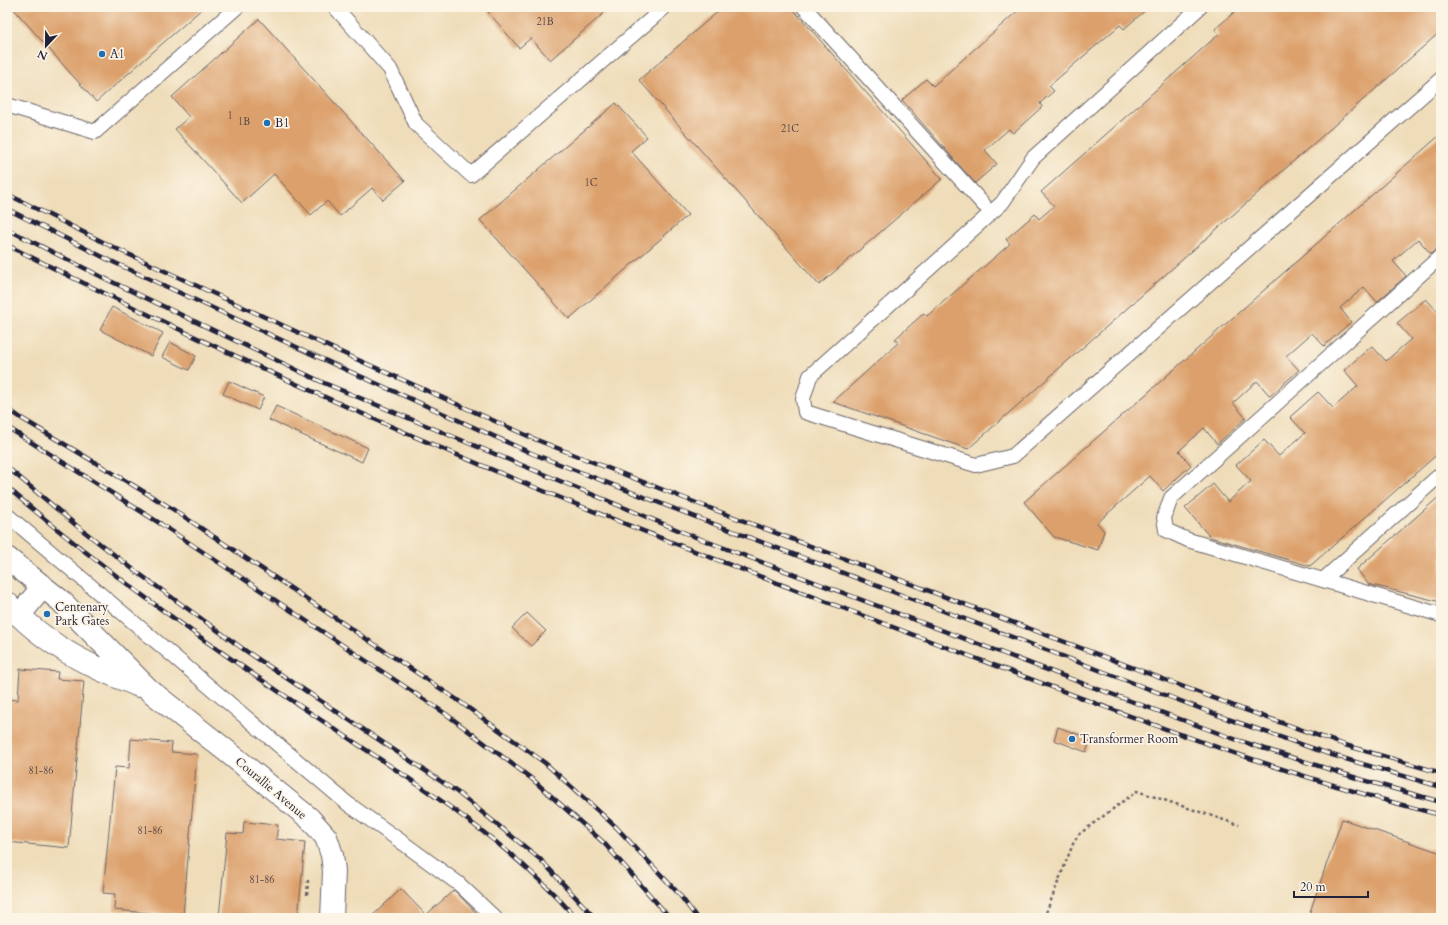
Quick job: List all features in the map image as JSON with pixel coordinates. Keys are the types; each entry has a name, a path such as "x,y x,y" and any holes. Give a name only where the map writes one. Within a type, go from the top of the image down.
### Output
{"street":[{"name":"Courallie Avenue","path":"7,558 62,601 149,690 309,818 326,837 332,854 334,871 332,918"},
{"path":"13,609 43,586"},
{"name":"Courallie Avenue","path":"13,609 52,642 91,665 149,690"}],"lane":[{"path":"7,105 95,132 237,7"},
{"path":"335,7 390,69 416,124 471,175 665,7"},
{"path":"804,7 984,205"},
{"path":"1200,7 1033,158 1002,203 810,376 803,399 805,412 976,465 1013,456 1441,79"},
{"path":"1441,256 1171,498 1164,518 1166,530 1188,540 1441,615"},
{"path":"1323,580 1441,474"},
{"path":"7,515 348,804 459,884 495,918"}],"path":[{"path":"1044,918 1073,844 1078,835 1138,791 1239,825"},
{"path":"307,896 308,872"}],"building":[{"name":"A1","path":"12,7 204,7 96,102"},
{"path":"484,7 611,7 550,60 531,38 519,48"},
{"path":"723,7 791,7 942,179 819,285 639,80"},
{"path":"1022,7 1149,7 1124,29 1120,25 1049,86 1054,91 1040,103 1042,107 1013,133 1009,129 985,150 997,164 975,183 902,100 926,79 933,86"},
{"path":"1240,7 1245,7 1247,9 1250,7 1441,7 1441,31 968,449 833,402 899,342 895,339 924,313 927,316 1010,244 1006,239 1035,214 1039,219 1054,206 1041,192 1219,34 1215,29"},
{"name":"B1","path":"259,19 405,181 383,200 372,188 340,216 327,201 311,215 274,174 242,203 175,129 189,117 172,97"},
{"path":"616,103 647,137 631,151 688,215 569,319 480,220"},
{"path":"1441,134 1441,245 1431,254 1418,239 1393,261 1406,276 1377,302 1364,287 1340,308 1351,322 1324,346 1312,333 1286,356 1299,370 1270,396 1257,381 1233,403 1246,418 1217,444 1204,428 1179,451 1191,465 1163,491 1150,476 1097,523 1104,531 1098,550 1054,537 1024,502"},
{"path":"1426,299 1440,314 1441,313 1441,451 1310,566 1210,537 1185,508 1213,484 1228,502 1251,481 1236,465 1264,440 1279,456 1305,433 1290,417 1318,392 1333,408 1358,386 1344,370 1372,346 1386,361 1411,339 1397,323"},
{"path":"112,307 163,333 151,356 100,330"},
{"path":"170,342 196,356 189,370 162,357"},
{"path":"229,381 264,397 258,410 223,394"},
{"path":"276,406 368,448 362,462 269,420"},
{"path":"1441,495 1441,602 1368,584 1357,569"},
{"path":"527,613 546,631 531,646 512,628"},
{"path":"20,669 58,672 57,679 84,681 69,848 7,842 7,699 18,700"},
{"name":"Transformer Room","path":"1058,727 1091,739 1086,752 1054,740"},
{"path":"131,739 172,743 171,752 197,754 183,916 114,910 115,894 103,893 115,767 129,768"},
{"path":"1342,819 1441,853 1441,918 1317,918 1309,915"},
{"path":"244,822 278,825 276,839 305,842 298,918 219,918 227,833 243,834"},
{"path":"401,889 426,915 454,890 481,918 370,918"}],"railway":[{"path":"7,194 115,248 336,350 537,440 699,504 1245,710 1345,745 1441,773"},
{"path":"7,209 111,261 331,363 531,453 1228,719 1332,755 1441,787"},
{"path":"7,229 104,278 324,383 690,535 1095,688 1240,741 1363,780 1441,802"},
{"path":"7,245 134,308 391,427 615,520 898,629 1167,730 1303,776 1441,815"},
{"path":"7,408 21,418 171,508 456,699 545,763 616,827 679,894 697,918"},
{"path":"7,427 161,524 446,714 532,779 604,843 670,918"},
{"path":"7,467 77,526 134,570 246,651 457,792 540,859 595,918"},
{"path":"7,487 43,518 117,576 193,632 270,686 415,782 484,832 516,859 576,918"}],"place":[{"name":"A1","path":"102,54"},
{"name":"B1","path":"267,123"},
{"name":"Centenary Park Gates","path":"47,614"},
{"name":"Transformer Room","path":"1072,739"}]}
